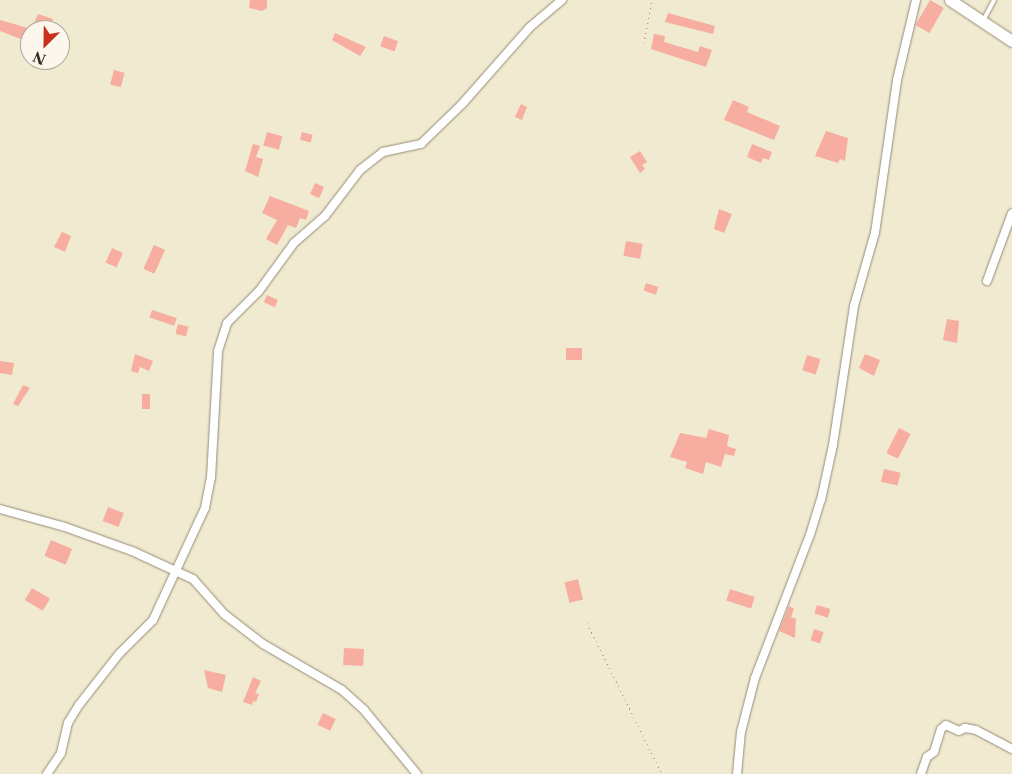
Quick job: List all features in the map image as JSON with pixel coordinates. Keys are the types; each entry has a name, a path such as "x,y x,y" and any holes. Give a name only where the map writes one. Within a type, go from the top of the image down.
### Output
{"street":[{"path":"47,774 61,753 68,724 79,705 119,654 153,620 174,569 183,558 200,520 209,490 218,350 227,323 259,291 294,243 325,216 360,170 383,152 421,144 463,103 518,40 562,0"},
{"path":"737,774 741,732 755,678 810,535 833,445 854,306 875,233 898,80 916,0"},
{"path":"950,0 963,3 983,21 1012,41"},
{"path":"987,281 1012,214"},
{"path":"0,509 65,527 174,569 193,579 224,614 263,644 342,690 364,710 417,774"},
{"path":"921,774 927,757 934,752 944,726 959,731 970,728 1012,749"}],"lane":[{"path":"983,21 994,0"}],"path":[{"path":"644,43 652,0"},
{"path":"587,623 662,774"}],"building":[{"path":"250,0 267,0 267,8 262,11 249,8"},
{"path":"930,0 944,8 929,33 916,25"},
{"path":"668,13 715,26 713,34 665,22"},
{"path":"38,14 53,19 53,20 36,20"},
{"path":"0,20 20,26 20,39 0,31"},
{"path":"335,33 366,47 360,56 332,40"},
{"path":"654,34 665,36 664,42 698,52 700,46 712,50 706,67 651,49"},
{"path":"384,36 398,41 394,51 380,46"},
{"path":"114,70 125,73 121,87 110,84"},
{"path":"733,100 749,107 747,112 780,126 774,140 724,120"},
{"path":"521,104 527,107 522,120 515,117"},
{"path":"826,131 848,138 845,161 840,159 838,163 815,156"},
{"path":"267,132 282,136 279,150 263,146"},
{"path":"302,132 313,135 311,143 300,140"},
{"path":"253,144 260,146 256,157 263,159 258,177 245,171"},
{"path":"752,144 772,152 769,160 763,158 761,163 747,157"},
{"path":"640,151 647,162 642,165 645,169 640,173 630,157"},
{"path":"315,183 324,187 319,198 310,194"},
{"path":"270,196 309,211 306,220 300,218 296,228 288,225 277,245 266,239 277,220 262,213"},
{"path":"719,209 732,214 724,233 714,229"},
{"path":"62,232 71,236 65,252 54,247"},
{"path":"626,241 643,244 640,259 623,256"},
{"path":"154,245 165,250 154,274 143,269"},
{"path":"112,248 123,253 116,267 105,263"},
{"path":"646,283 658,287 656,295 644,291"},
{"path":"267,295 278,300 275,307 264,302"},
{"path":"152,310 177,318 174,326 150,318"},
{"path":"947,319 959,321 957,343 943,340"},
{"path":"178,324 189,327 186,337 175,334"},
{"path":"566,348 582,348 582,360 566,360"},
{"path":"135,354 153,361 149,371 140,367 138,373 131,371"},
{"path":"865,354 880,360 874,376 859,368"},
{"path":"807,355 820,359 816,374 802,370"},
{"path":"0,361 14,363 12,375 0,373"},
{"path":"23,385 30,388 18,406 13,404"},
{"path":"142,394 150,394 150,409 142,409"},
{"path":"899,428 911,434 898,459 886,453"},
{"path":"709,429 729,435 727,446 736,449 734,456 725,454 721,467 706,462 703,474 685,468 687,462 670,457 680,433 706,438"},
{"path":"884,469 901,473 898,485 881,482"},
{"path":"108,507 124,513 118,527 103,521"},
{"path":"51,540 72,549 66,565 44,556"},
{"path":"578,579 583,599 569,603 564,582"},
{"path":"32,588 50,599 43,611 25,600"},
{"path":"730,589 755,597 751,608 726,600"},
{"path":"817,605 830,609 828,618 814,614"},
{"path":"789,606 794,609 791,617 796,619 795,638 779,631"},
{"path":"814,629 824,632 820,643 810,640"},
{"path":"344,648 364,649 363,666 343,665"},
{"path":"204,670 226,675 222,692 208,688"},
{"path":"253,677 261,681 255,693 259,694 256,702 253,701 252,705 243,702"},
{"path":"323,713 336,719 330,731 318,725"}]}
